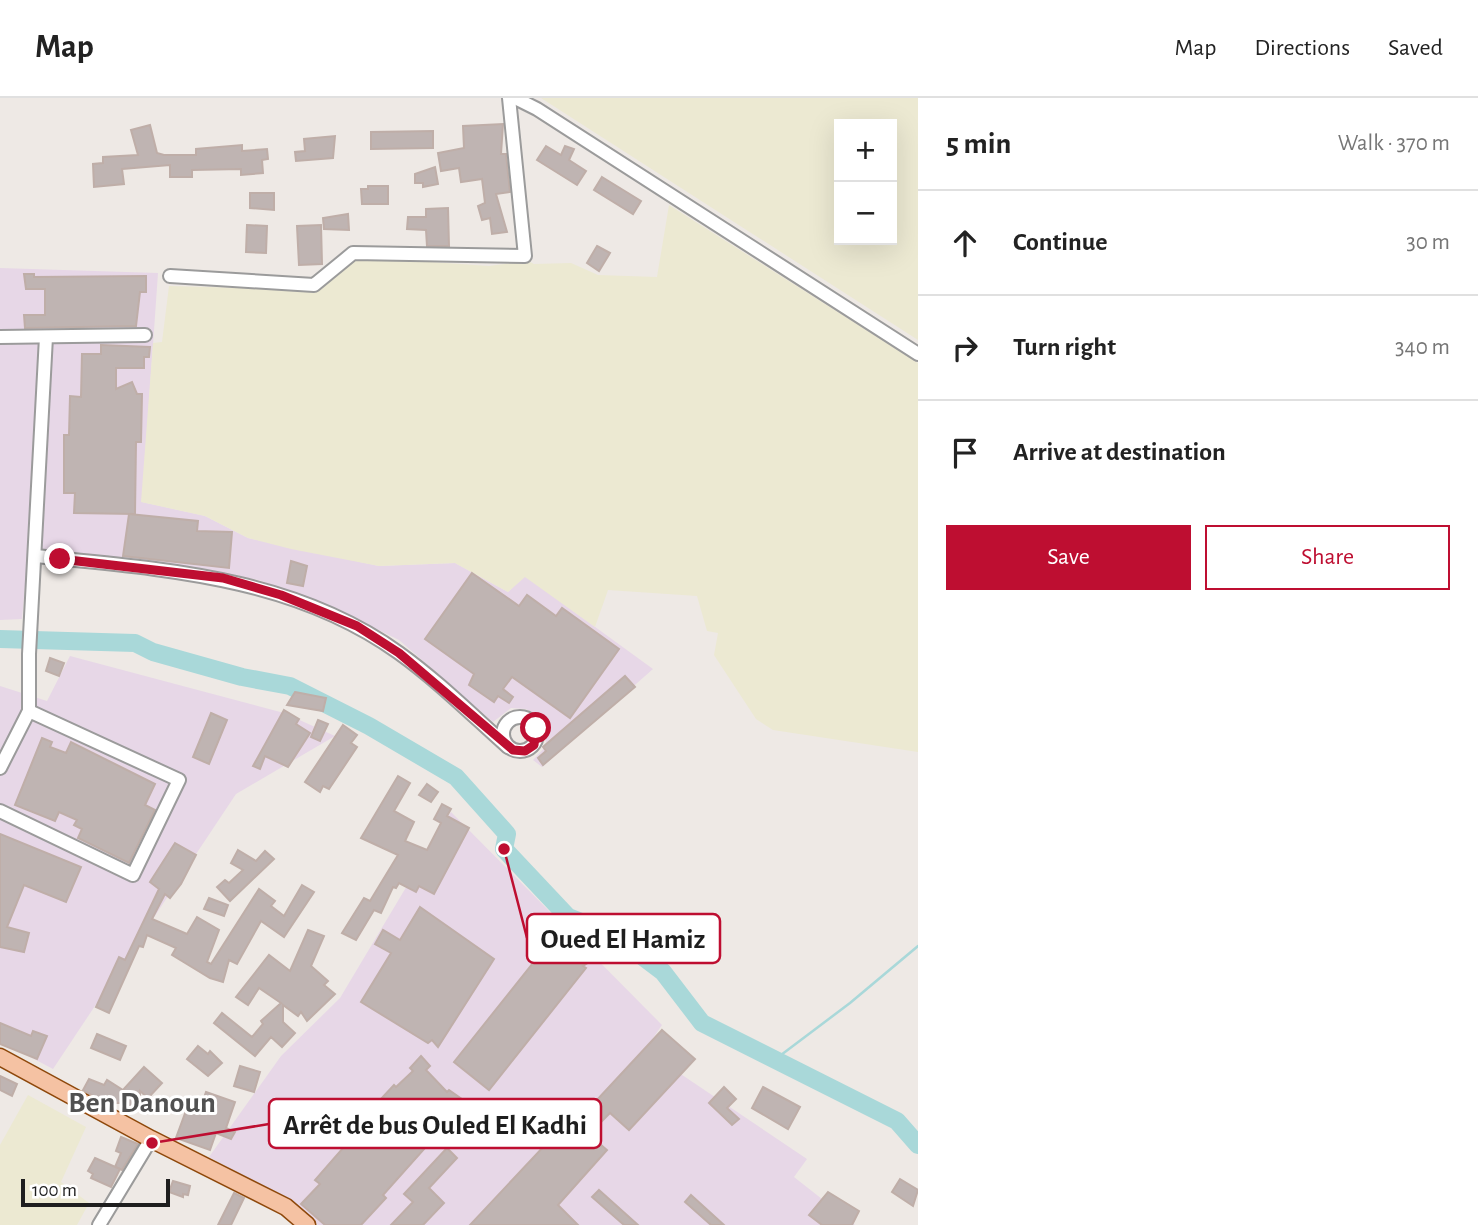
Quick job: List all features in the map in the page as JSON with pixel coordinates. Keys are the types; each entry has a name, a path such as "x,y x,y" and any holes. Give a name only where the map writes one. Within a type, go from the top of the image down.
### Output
{"main road":[{"path":"0,1056 151,1139 286,1207 307,1225"}],"street":[{"path":"170,276 314,285 353,253 525,256 509,98"},
{"path":"515,98 537,109 918,354"},
{"path":"0,337 145,335"},
{"path":"0,768 29,711 29,654 46,337"},
{"path":"34,556 223,578 281,595 357,626 399,653 508,747"},
{"path":"0,811 133,875 179,780 29,711"},
{"path":"99,1225 151,1139"}],"shaded area":[{"path":"541,98 918,98 918,340"},
{"path":"669,205 918,363 918,752 773,730 756,719 714,655 718,633 707,631 697,596 608,590 595,627 525,577 508,592 455,563 379,566 291,549 248,538 205,516 141,502 153,343 162,342 169,286 317,290 355,259 373,258 489,266 528,261 534,264 571,263 598,275 657,277"},
{"path":"0,268 158,273 142,502 205,516 248,538 379,566 455,563 508,592 525,576 653,669 542,767 533,760 547,745 539,717 526,709 511,708 493,722 399,640 352,617 259,580 136,559 28,550 22,619 0,620"},
{"path":"70,656 284,713 335,736 236,794 53,1069 0,1041 0,686 47,701"},
{"path":"451,812 662,1025 645,1050 807,1159 794,1177 855,1225 318,1225 294,1203 209,1157 281,1056 340,998"},
{"path":"28,1095 86,1127 61,1182 89,1203 77,1225 0,1225 0,1145"}],"building":[{"path":"503,124 501,154 506,154 510,192 496,194 507,232 492,234 490,218 482,220 478,206 485,203 482,179 461,182 459,168 441,171 438,153 464,148 463,126"},
{"path":"150,125 157,153 196,155 196,149 242,145 242,151 267,149 268,159 262,160 263,173 241,175 241,169 192,170 192,177 170,177 170,165 122,169 124,184 94,187 93,164 103,163 103,157 138,155 131,130"},
{"path":"433,131 433,148 371,149 371,132"},
{"path":"335,136 333,158 296,161 295,152 305,151 304,139"},
{"path":"546,146 561,155 565,146 574,149 569,160 586,171 577,185 537,160"},
{"path":"435,167 438,184 423,187 423,183 415,183 415,174"},
{"path":"602,177 641,201 633,214 594,190"},
{"path":"368,186 388,186 388,204 362,204 361,189 368,189"},
{"path":"250,193 274,193 274,210 250,208"},
{"path":"448,208 449,246 427,246 426,230 407,229 408,217 426,217 426,209"},
{"path":"348,214 349,230 324,229 323,218"},
{"path":"247,225 267,226 266,253 246,252"},
{"path":"321,225 322,264 299,265 297,226"},
{"path":"597,246 610,253 599,271 587,263"},
{"path":"24,274 34,274 34,277 146,276 146,292 140,292 136,326 25,328 24,315 45,315 45,289 26,289"},
{"path":"101,345 150,347 149,357 144,357 144,368 116,368 116,389 132,382 137,394 142,394 141,442 136,442 135,514 74,513 75,493 64,493 64,435 69,435 70,396 81,397 82,354 101,354"},
{"path":"129,514 198,521 197,531 232,532 229,568 123,556"},
{"path":"291,561 307,566 303,586 287,583"},
{"path":"472,573 519,606 527,595 556,616 562,608 619,649 570,718 512,677 503,689 513,697 509,703 498,696 494,702 469,685 474,674 425,639"},
{"path":"50,658 64,663 59,676 46,671"},
{"path":"625,676 635,687 543,765 538,758 546,751 543,747"},
{"path":"295,692 326,698 323,711 287,705"},
{"path":"284,710 299,719 296,724 310,733 288,767 265,756 260,769 253,766"},
{"path":"211,713 227,720 209,764 193,757"},
{"path":"318,720 328,724 320,741 311,737"},
{"path":"343,725 357,735 351,743 357,747 329,789 323,786 320,792 305,782"},
{"path":"42,738 52,742 50,747 66,753 71,742 155,784 145,805 155,810 129,863 78,838 82,829 74,825 77,820 59,812 55,821 15,805"},
{"path":"398,776 410,783 394,811 414,822 405,841 427,850 441,823 434,819 442,804 451,809 447,816 469,828 434,894 419,886 416,892 399,883 396,888 393,887 381,913 374,910 356,940 342,933 364,898 370,901 398,855 361,838"},
{"path":"427,784 438,792 431,802 419,795"},
{"path":"0,834 81,867 66,902 24,885 7,927 29,933 24,952 0,947"},
{"path":"175,843 196,855 181,884 170,898 165,894 152,919 187,934 197,917 219,930 207,962 211,964 259,889 275,901 271,906 284,916 302,885 314,892 284,937 261,921 237,964 229,960 223,982 210,978 172,955 176,948 147,935 143,947 139,946 109,1013 96,1007 119,957 125,960 159,889 150,882"},
{"path":"238,850 256,861 265,851 274,859 230,901 217,887 225,880 229,883 243,870 231,863"},
{"path":"209,898 228,905 224,916 204,909"},
{"path":"420,907 494,959 438,1047 432,1040 428,1043 361,1002 391,953 375,944 383,930 400,940"},
{"path":"308,930 324,936 311,966 328,981 324,985 335,994 307,1021 301,1012 298,1016 283,1005 283,1022 295,1033 282,1047 271,1037 255,1056 214,1023 222,1013 252,1037 263,1024 261,1021 281,1003 259,988 248,1005 236,997 269,955 290,971"},
{"path":"557,933 582,952 585,951 591,961 583,966 586,968 489,1090 454,1062"},
{"path":"0,1023 31,1036 33,1031 47,1036 37,1059 0,1044"},
{"path":"662,1030 695,1059 629,1130 610,1113 601,1122 598,1119 586,1132 607,1150 558,1205 578,1225 470,1225 578,1110 583,1115"},
{"path":"97,1034 126,1046 120,1060 91,1048"},
{"path":"198,1046 208,1054 210,1051 222,1063 208,1076 187,1059"},
{"path":"421,1056 430,1066 426,1070 447,1092 449,1090 466,1102 383,1195 386,1198 361,1225 325,1225 301,1204 320,1184 315,1180 344,1147 340,1143 394,1085 396,1087 413,1071 410,1068"},
{"path":"240,1066 260,1072 254,1092 234,1086"},
{"path":"144,1067 162,1083 148,1098 140,1091 140,1109 128,1109 121,1106 121,1103 106,1103 83,1090 89,1079 104,1085 107,1080 123,1090"},
{"path":"0,1076 17,1084 12,1096 0,1090"},
{"path":"724,1087 736,1099 727,1108 739,1119 732,1125 709,1103"},
{"path":"763,1087 800,1107 788,1129 752,1108"},
{"path":"206,1092 235,1102 226,1128 235,1132 231,1139 216,1133 210,1150 176,1138 187,1108 199,1112"},
{"path":"121,1137 138,1144 122,1170 115,1167 121,1153 116,1151"},
{"path":"447,1148 457,1158 429,1188 444,1203 423,1225 391,1225 413,1202 404,1194"},
{"path":"95,1158 120,1169 111,1187 91,1178 93,1174 88,1171"},
{"path":"900,1179 918,1190 913,1206 892,1192"},
{"path":"173,1181 190,1186 188,1195 183,1194 183,1197 169,1192"},
{"path":"599,1190 638,1225 624,1225 592,1197"},
{"path":"828,1192 859,1211 852,1225 822,1225 809,1215"},
{"path":"234,1193 244,1198 231,1225 218,1225"},
{"path":"691,1195 724,1225 711,1225 685,1202"}],"waterway":[{"path":"0,639 135,643 153,652 242,677 290,686 369,726 456,777 507,834 504,849 568,917 614,935 663,972 702,1023 897,1121 918,1145"},
{"path":"773,1061 850,1003 918,946"}],"place":[{"name":"Oued El Hamiz","path":"504,849"},
{"name":"Arrêt de bus Ouled El Kadhi","path":"152,1143"}],"district":[{"name":"Ben Danoun","path":"142,1102"}],"route":[{"path":"60,559 223,578 281,595 357,626 399,653 513,750 525,751 534,745 538,734 536,728"}]}
